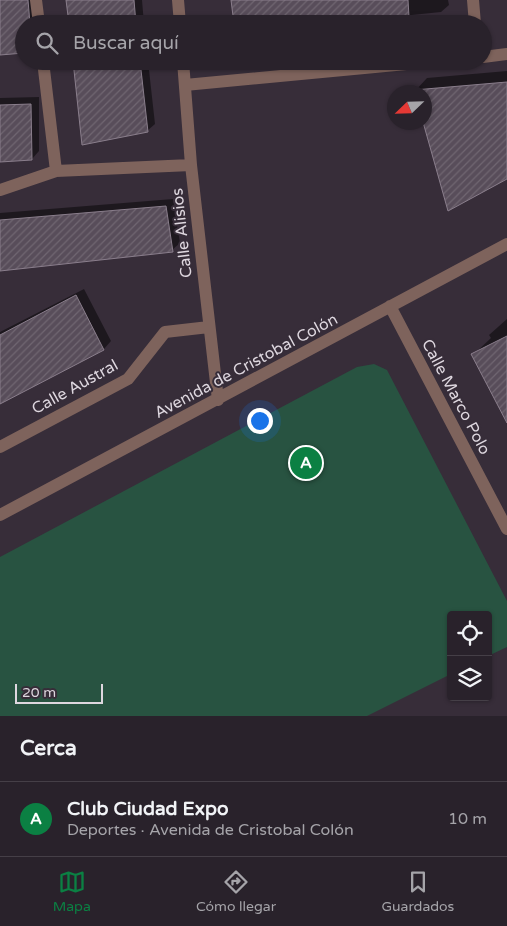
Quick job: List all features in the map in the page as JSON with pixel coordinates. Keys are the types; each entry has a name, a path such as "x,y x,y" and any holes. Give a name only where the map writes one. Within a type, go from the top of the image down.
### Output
{"street":[{"path":"36,0 38,15"},
{"path":"178,0 179,15"},
{"path":"473,0 474,15"},
{"path":"492,56 507,54"},
{"path":"44,70 56,171"},
{"name":"Calle Alisios","path":"184,70 191,165 218,400"},
{"path":"185,85 343,70"},
{"path":"0,190 56,171 191,165"},
{"name":"Avenida de Cristobal Colón","path":"0,515 507,244"},
{"name":"Calle Marco Polo","path":"390,306 507,528"},
{"name":"Calle Austral","path":"0,447 128,379 165,332 209,327"}],"green space":[{"path":"374,364 387,370 507,601 507,647 492,654 492,611 447,611 447,676 367,716 0,716 0,557 357,367"}],"building":[{"path":"0,0 28,0 29,15 15,15 15,54 0,55"},
{"path":"66,0 134,0 135,15 68,15"},
{"path":"231,0 408,0 409,15 233,15"},
{"path":"74,70 141,70 148,132 82,145"},
{"path":"507,82 507,179 448,211 425,130 432,130 432,88"},
{"path":"31,104 32,160 0,162 0,105"},
{"path":"166,206 173,252 0,271 0,220"},
{"path":"76,295 104,350 0,404 0,335"},
{"path":"507,336 507,423 471,354"}],"place":[{"name":"Club Ciudad Expo","path":"306,463"}]}
